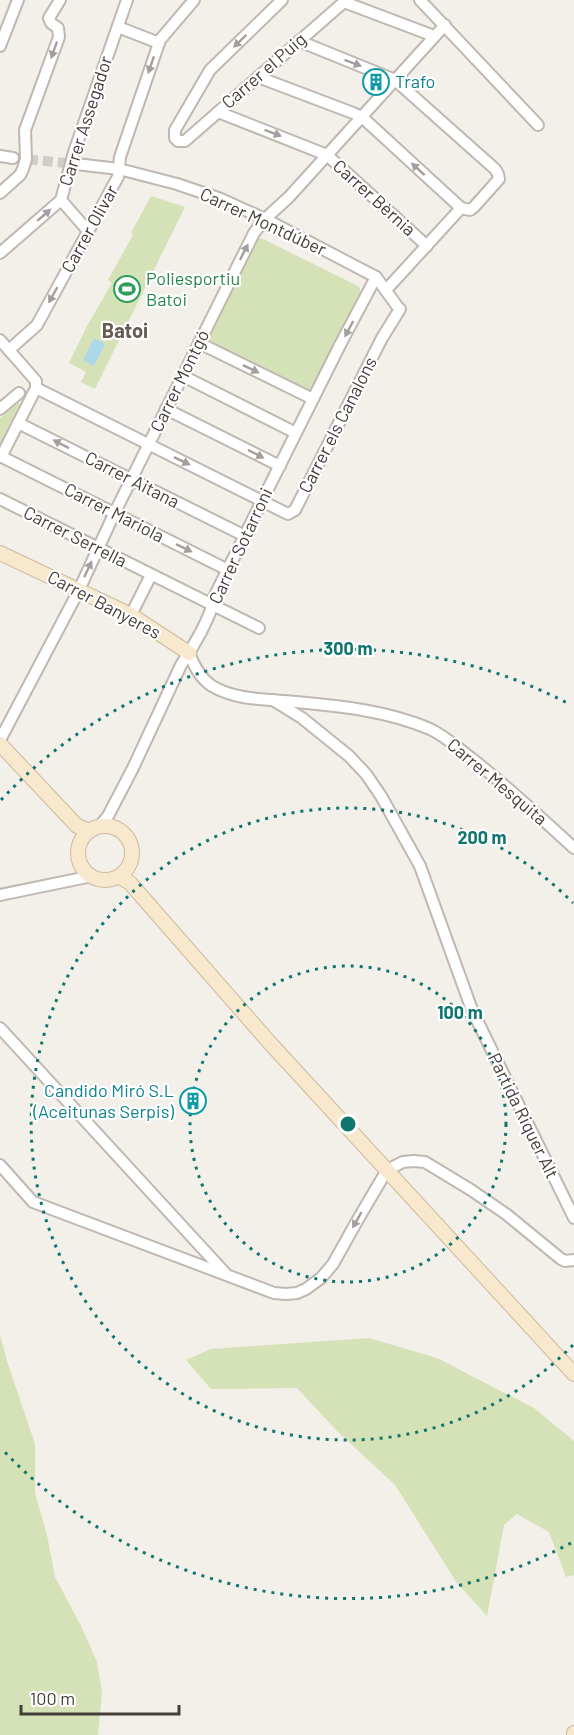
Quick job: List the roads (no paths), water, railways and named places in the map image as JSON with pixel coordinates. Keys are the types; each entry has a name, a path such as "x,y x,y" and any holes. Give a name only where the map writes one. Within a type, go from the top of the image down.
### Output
{"main road":[{"name":"Carrer Banyeres","path":"0,553 131,615 189,653"},
{"path":"0,742 94,828 119,829 126,835 132,852 126,876"},
{"path":"94,828 78,850 84,874 105,880 126,876"},
{"path":"126,876 269,1042 574,1374"}],"street":[{"path":"0,45 18,0"},
{"path":"0,193 21,173 26,159 26,130 59,35 58,28 51,23 49,18 60,0"},
{"name":"Carrer Assegador","path":"0,253 61,200 74,152 128,0"},
{"name":"Carrer Olivar","path":"9,350 37,325 118,177 120,157 159,43 194,0"},
{"name":"Carrer el Puig","path":"282,0 210,70 175,130 175,138 178,141 185,141 344,2 434,36"},
{"path":"420,0 538,125"},
{"name":"Carrer Montgó","path":"0,742 79,590 114,514 254,233 265,219 289,198 445,25"},
{"path":"118,27 159,43"},
{"path":"258,77 362,117 465,210 474,207 499,179 495,170 395,80 299,41"},
{"name":"Carrer Bèrnia","path":"218,112 327,155 427,246"},
{"path":"0,156 13,158"},
{"name":"Carrer Montdúber","path":"76,164 118,169 177,184 210,195 265,219 376,277 399,308"},
{"path":"61,200 88,231"},
{"path":"386,290 461,208"},
{"name":"Carrer Sotarroni","path":"94,828 133,768 181,665 213,606 214,597 376,277"},
{"name":"Carrer els Canalons","path":"36,388 285,513 290,513 295,510 399,308"},
{"path":"0,340 36,381 36,388 0,456"},
{"path":"199,343 313,399"},
{"path":"183,376 296,433"},
{"path":"0,409 19,393"},
{"path":"166,409 280,466"},
{"name":"Carrer Aitana","path":"18,423 245,536"},
{"name":"Carrer Mariola","path":"0,456 228,570"},
{"name":"Carrer Serrella","path":"0,499 259,628"},
{"path":"131,615 151,575"},
{"name":"Carrer Banyeres","path":"189,653 202,676 211,685 234,695 273,700 289,709 349,756 366,774 381,796 425,877"},
{"name":"Carrer Mesquita","path":"273,700 378,713 437,733 493,775 574,848"},
{"path":"0,895 84,874"},
{"name":"Partida Riquer Alt","path":"425,877 472,1010 574,1218"},
{"path":"0,1028 226,1275"},
{"path":"0,1165 33,1202 274,1293 297,1293 321,1278 333,1264 387,1170 403,1162 425,1162 506,1214 561,1259 574,1260"}],"water":[{"path":"94,338 105,344 94,366 83,360"}],"tunnel":[{"path":"13,158 76,164"}],"place":[{"name":"Trafo","path":"376,82"},
{"name":"Poliesportiu Batoi","path":"127,289"},
{"name":"Candido Miró S.L (Aceitunas Serpis)","path":"193,1101"}],"district":[{"name":"Batoi","path":"125,331"}]}
